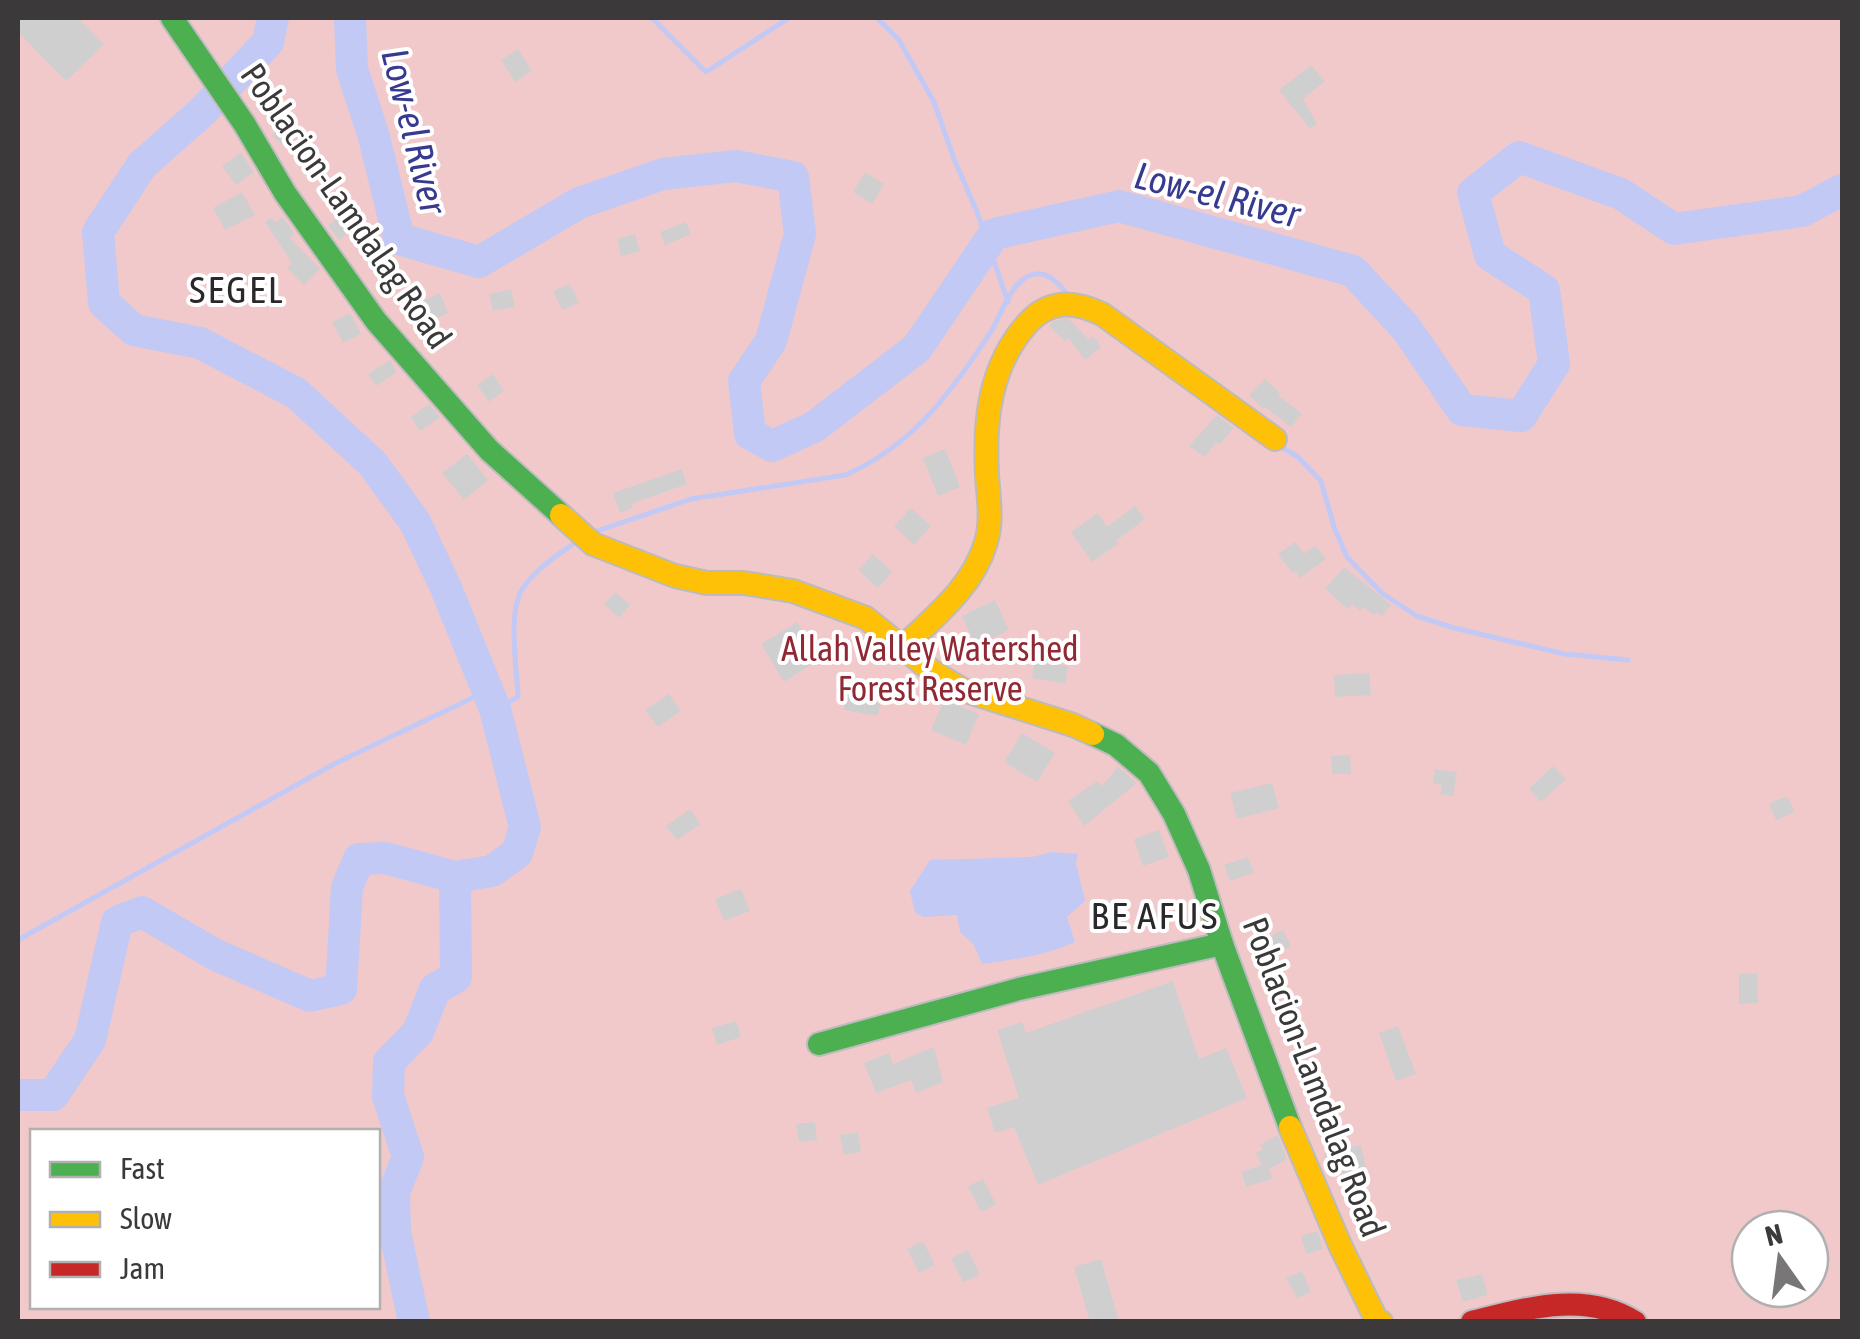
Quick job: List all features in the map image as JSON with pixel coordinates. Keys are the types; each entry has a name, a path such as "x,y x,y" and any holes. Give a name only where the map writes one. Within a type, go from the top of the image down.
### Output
{"main road":[{"name":"Poblacion-Lamdalag Road","path":"172,18 246,125 285,193 376,322 489,450 592,544 675,576 793,592 866,618 963,690 1073,725 1116,745 1149,773 1174,814 1199,870 1286,1117 1340,1245 1376,1319 1381,1322"},
{"path":"902,648 956,595 973,573 985,547 991,521 984,440 992,384 1004,354 1018,334 1050,305 1088,306 1113,320 1275,439"},
{"path":"820,1044 1016,989 1222,944"},
{"path":"1472,1322 1574,1304 1613,1309 1635,1322"}],"green space":[{"name":"Allah Valley Watershed Forest Reserve","path":"18,18 1842,18 1842,1321 18,1321"}],"water":[{"path":"1052,852 1078,854 1076,863 1085,901 1067,917 1075,942 1064,947 982,964 974,945 960,932 957,915 924,917 915,913 910,891 930,860 1032,857"}],"building":[{"path":"18,18 78,18 104,44 66,81 18,32"},
{"path":"518,49 532,71 515,82 501,60"},
{"path":"1311,65 1325,81 1303,99 1317,124 1310,129 1279,90"},
{"path":"286,118 301,129 286,148 272,136"},
{"path":"241,153 254,172 236,185 222,166"},
{"path":"865,172 884,184 872,204 853,192"},
{"path":"242,192 255,215 225,230 213,208"},
{"path":"348,211 358,225 339,240 328,225"},
{"path":"283,217 295,234 290,238 320,269 304,285 287,268 292,263 265,222"},
{"path":"686,222 691,234 665,245 660,232"},
{"path":"635,234 640,251 621,256 617,239"},
{"path":"570,284 579,303 562,310 553,291"},
{"path":"511,289 515,307 493,311 489,294"},
{"path":"440,293 448,313 427,323 418,303"},
{"path":"350,313 361,334 343,343 332,322"},
{"path":"1068,318 1101,347 1085,360 1068,338 1065,341 1049,326 1055,320"},
{"path":"390,360 397,372 376,386 368,374"},
{"path":"493,374 504,391 489,402 477,385"},
{"path":"1265,379 1302,414 1291,427 1249,395"},
{"path":"429,404 440,417 420,431 411,417"},
{"path":"1217,415 1234,428 1205,457 1189,446"},
{"path":"945,449 960,487 938,496 923,458"},
{"path":"467,454 488,480 464,500 442,473"},
{"path":"682,469 687,484 631,504 633,508 620,513 613,493"},
{"path":"1135,506 1145,519 1092,562 1071,532 1098,513 1107,527"},
{"path":"911,508 931,526 914,545 894,526"},
{"path":"1295,542 1304,554 1315,545 1326,559 1300,578 1278,554"},
{"path":"873,554 892,572 878,588 858,570"},
{"path":"1344,567 1391,605 1382,616 1363,607 1360,611 1352,604 1348,609 1325,589"},
{"path":"615,592 630,605 619,618 604,604"},
{"path":"995,600 1009,630 976,646 962,616"},
{"path":"797,622 820,659 784,682 761,644"},
{"path":"1035,661 1068,666 1065,684 1032,678"},
{"path":"1369,673 1371,695 1335,697 1334,675"},
{"path":"849,683 883,689 878,716 844,710"},
{"path":"669,694 681,711 658,727 645,710"},
{"path":"944,700 979,714 966,745 931,730"},
{"path":"1022,733 1055,753 1037,782 1004,762"},
{"path":"1350,755 1351,774 1332,774 1331,756"},
{"path":"1553,766 1566,779 1541,802 1529,789"},
{"path":"1118,767 1137,783 1084,826 1068,801 1097,781 1102,786"},
{"path":"1435,769 1457,772 1453,796 1440,794 1442,785 1433,784"},
{"path":"1272,783 1279,808 1237,819 1230,793"},
{"path":"1787,796 1795,812 1776,820 1769,804"},
{"path":"690,809 700,824 677,840 666,826"},
{"path":"1159,830 1169,857 1143,866 1134,839"},
{"path":"1248,857 1254,873 1230,881 1224,865"},
{"path":"741,889 750,911 724,921 715,899"},
{"path":"1283,930 1291,946 1275,955 1266,938"},
{"path":"1757,973 1758,1003 1739,1004 1739,974"},
{"path":"1173,981 1199,1059 1226,1048 1247,1098 1038,1185 1014,1127 995,1133 987,1108 1019,1098 997,1030 1022,1022 1026,1033"},
{"path":"736,1021 741,1037 717,1045 712,1028"},
{"path":"1398,1026 1416,1074 1396,1081 1379,1033"},
{"path":"934,1047 943,1082 916,1093 911,1080 876,1093 864,1063 889,1053 893,1064"},
{"path":"815,1122 817,1140 799,1142 796,1124"},
{"path":"858,1132 861,1152 844,1155 840,1135"},
{"path":"1278,1135 1287,1159 1269,1169 1272,1179 1246,1187 1241,1172 1262,1165 1256,1153 1263,1149 1260,1145"},
{"path":"1361,1145 1366,1168 1329,1176 1324,1153"},
{"path":"983,1179 996,1204 981,1212 968,1186"},
{"path":"1318,1231 1323,1249 1306,1254 1301,1236"},
{"path":"923,1241 935,1265 919,1273 907,1249"},
{"path":"968,1250 980,1275 963,1282 951,1258"},
{"path":"1101,1259 1119,1322 1090,1322 1074,1267"},
{"path":"1302,1271 1311,1292 1297,1298 1286,1278"},
{"path":"1482,1274 1488,1295 1463,1302 1456,1280"}],"waterway":[{"name":"Low-el River","path":"18,1095 53,1095 90,1040 117,922 142,912 214,954 310,996 341,989 347,887 359,859 385,858 455,877 492,871 517,853 525,827 495,709 446,588 415,522 372,463 296,393 200,343 134,330 104,303 98,232 142,165 203,111 268,42 273,18"},
{"name":"Low-el River","path":"350,18 352,69 374,137 399,239 479,262 579,203 663,174 736,166 793,177 800,234 771,341 744,381 750,434 772,446 814,427 917,348 994,234 1119,206 1353,271 1406,328 1462,410 1521,416 1554,364 1544,290 1490,255 1473,193 1519,157 1621,194 1674,229 1802,211 1842,190"},
{"path":"652,18 706,72 789,18"},
{"path":"877,18 899,40 934,102 1008,302"},
{"path":"597,531 691,499 845,475 891,449 929,414 977,352 1019,282 1032,275 1045,275 1069,296"},
{"path":"1278,445 1298,457 1321,481 1347,557 1383,594 1417,616 1565,654 1628,660"},
{"path":"495,709 518,697 514,625 518,598 540,569 576,542"},
{"path":"18,940 334,764 487,691"},
{"path":"414,1322 395,1232 394,1192 408,1157 388,1096 389,1062 418,1032 435,989 456,977 455,877"}],"traffic: fast":[{"path":"172,18 245,125 285,193 376,321 489,450 561,515"},
{"path":"1093,734 1116,745 1149,773 1174,814 1199,870 1222,944 1290,1127"},
{"path":"819,1044 1019,989 1222,944"}],"traffic: slow":[{"path":"902,648 952,600 980,558 989,525 986,453 992,394 1015,340 1044,310 1072,305 1102,314 1275,439"},
{"path":"561,515 593,544 675,576 793,591 866,618 933,672 963,690 1093,734"},
{"path":"1290,1127 1340,1245 1376,1319 1381,1322"}],"traffic: jam":[{"path":"1472,1322 1555,1305 1596,1307 1635,1322"}],"district":[{"name":"SEGEL","path":"237,290"},
{"name":"BE AFUS","path":"1155,916"}]}
